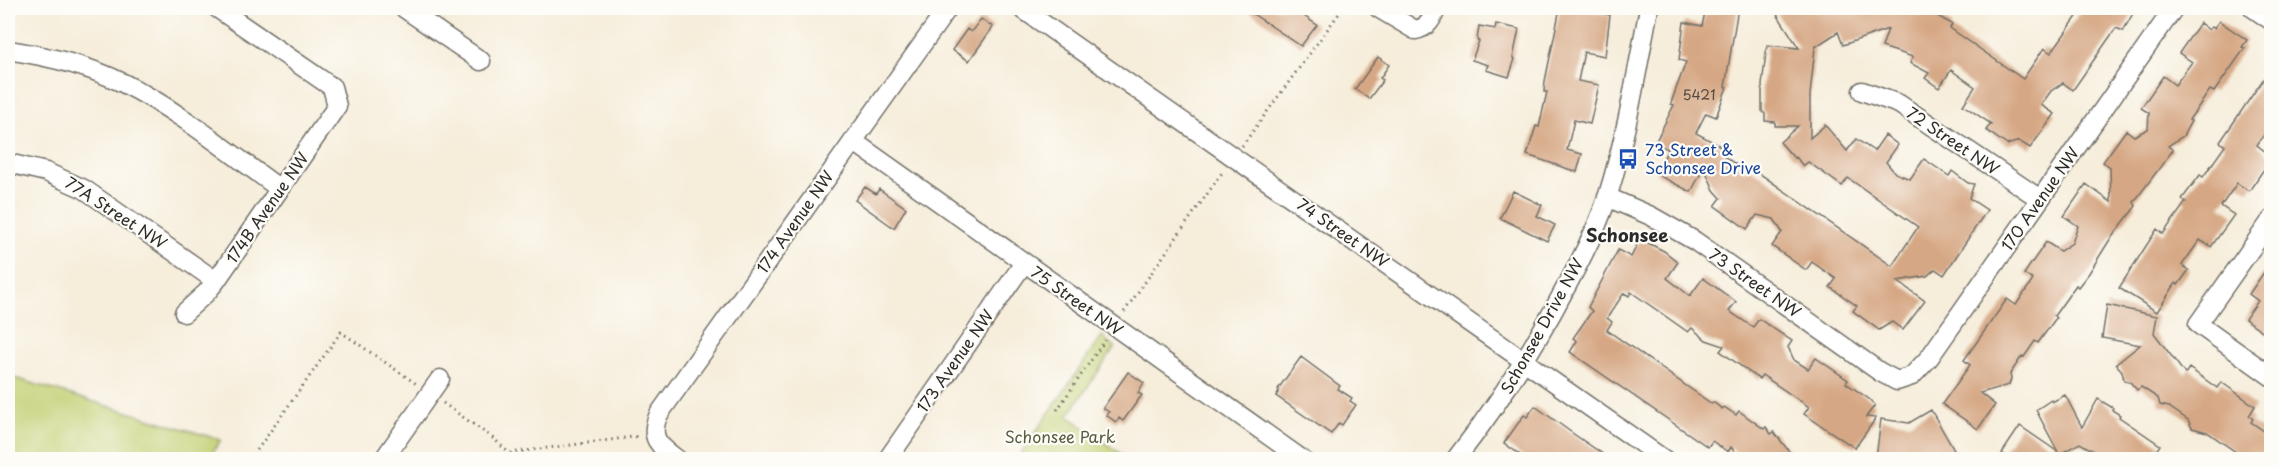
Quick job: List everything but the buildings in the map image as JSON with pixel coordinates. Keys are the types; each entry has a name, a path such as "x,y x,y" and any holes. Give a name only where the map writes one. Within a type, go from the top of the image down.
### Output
{"street":[{"name":"174B Avenue NW","path":"184,313 216,281 337,106 332,87 217,8"},
{"path":"404,8 481,62"},
{"name":"174 Avenue NW","path":"656,438 654,425 659,414 948,8"},
{"name":"74 Street NW","path":"1021,8 1665,459"},
{"path":"1378,8 1415,30 1424,29 1432,20 1437,8"},
{"name":"Schonsee Drive NW","path":"1455,459 1501,399 1577,267 1607,197 1623,142 1649,8"},
{"name":"170 Avenue NW","path":"1897,381 1912,376 1929,358 2174,8"},
{"path":"2253,8 2271,21"},
{"path":"8,50 42,55 122,82 169,110 280,189"},
{"name":"72 Street NW","path":"1862,91 1899,104 2040,199"},
{"name":"75 Street NW","path":"853,141 1303,459"},
{"name":"77A Street NW","path":"8,163 46,172 84,189 216,281"},
{"name":"73 Street NW","path":"1607,197 1651,216 1695,241 1880,372 1897,381"},
{"path":"2271,219 2198,324 2271,377"},
{"name":"173 Avenue NW","path":"887,459 1024,263"},
{"path":"383,459 440,379"},
{"path":"656,438 661,447 678,459"}],"path":[{"path":"1057,410 1234,157 1343,8"},
{"path":"250,459 341,332 419,386"},
{"path":"436,398 494,439 509,453 656,438"}],"green space":[{"name":"Schonsee Park","path":"1102,336 1115,347 1068,416 1128,459 1017,459"},
{"path":"8,376 221,440 208,459 8,459"}],"place":[{"name":"73 Street & Schonsee Drive","path":"1628,159"}],"district":[{"name":"Schonsee","path":"1627,236"}]}
